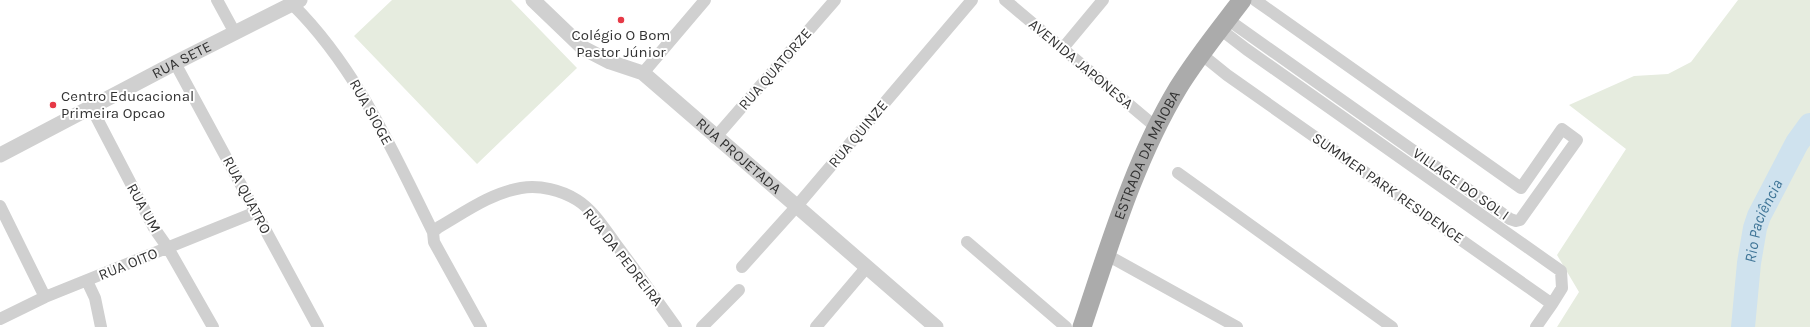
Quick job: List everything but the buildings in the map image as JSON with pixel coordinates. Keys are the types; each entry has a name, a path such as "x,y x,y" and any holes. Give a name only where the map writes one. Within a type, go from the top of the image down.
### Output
{"main road":[{"name":"ESTRADA DA MAIOBA","path":"1082,327 1119,217 1157,128 1178,89 1201,54 1242,0"}],"street":[{"path":"217,0 235,33"},
{"name":"RUA PROJETADA","path":"533,0 582,48 610,62 643,73 935,327"},
{"path":"643,73 704,0"},
{"name":"RUA QUATORZE","path":"716,138 835,0"},
{"name":"RUA QUINZE","path":"742,267 796,207 972,0"},
{"name":"AVENIDA JAPONESA","path":"1005,0 1157,128"},
{"path":"1063,48 1103,0"},
{"name":"VILLAGE DO SOL I","path":"1224,24 1254,39 1510,219 1516,221 1520,220 1577,140 1562,129 1521,188 1255,0"},
{"name":"RUA SETE","path":"0,155 175,63 296,2"},
{"name":"RUA SIOGE","path":"296,2 351,76 384,133 433,232 434,242 481,327"},
{"path":"1224,24 1246,49 1561,271 1562,288 1536,327"},
{"name":"SUMMER PARK RESIDENCE","path":"1201,54 1227,75 1552,304"},
{"name":"RUA QUATRO","path":"175,63 318,327"},
{"name":"RUA UM","path":"91,107 154,228 168,248 212,327"},
{"path":"1178,173 1392,327"},
{"name":"RUA DA PEDREIRA","path":"433,232 439,227 495,196 522,188 539,188 560,191 578,201 594,216 644,280 676,327"},
{"path":"1521,188 1535,198"},
{"path":"0,206 45,298"},
{"name":"RUA OITO","path":"0,319 45,298 256,212"},
{"path":"967,242 1066,327"},
{"path":"1107,255 1237,327"},
{"path":"816,327 866,268"},
{"path":"87,281 95,298 101,327"},
{"path":"702,327 739,290"}],"shaded area":[{"path":"392,0 511,0 577,68 477,164 354,36"},
{"path":"1738,0 1810,0 1810,327 1557,327 1579,292 1557,255 1626,149 1569,105 1634,76 1668,74 1691,62"}],"waterway":[{"name":"Rio Paciência","path":"1743,327 1749,263 1755,228 1759,216 1797,143 1810,125"}],"place":[{"name":"Colégio O Bom Pastor Júnior","path":"621,20"},
{"name":"Centro Educacional Primeira Opcao","path":"53,105"}]}
